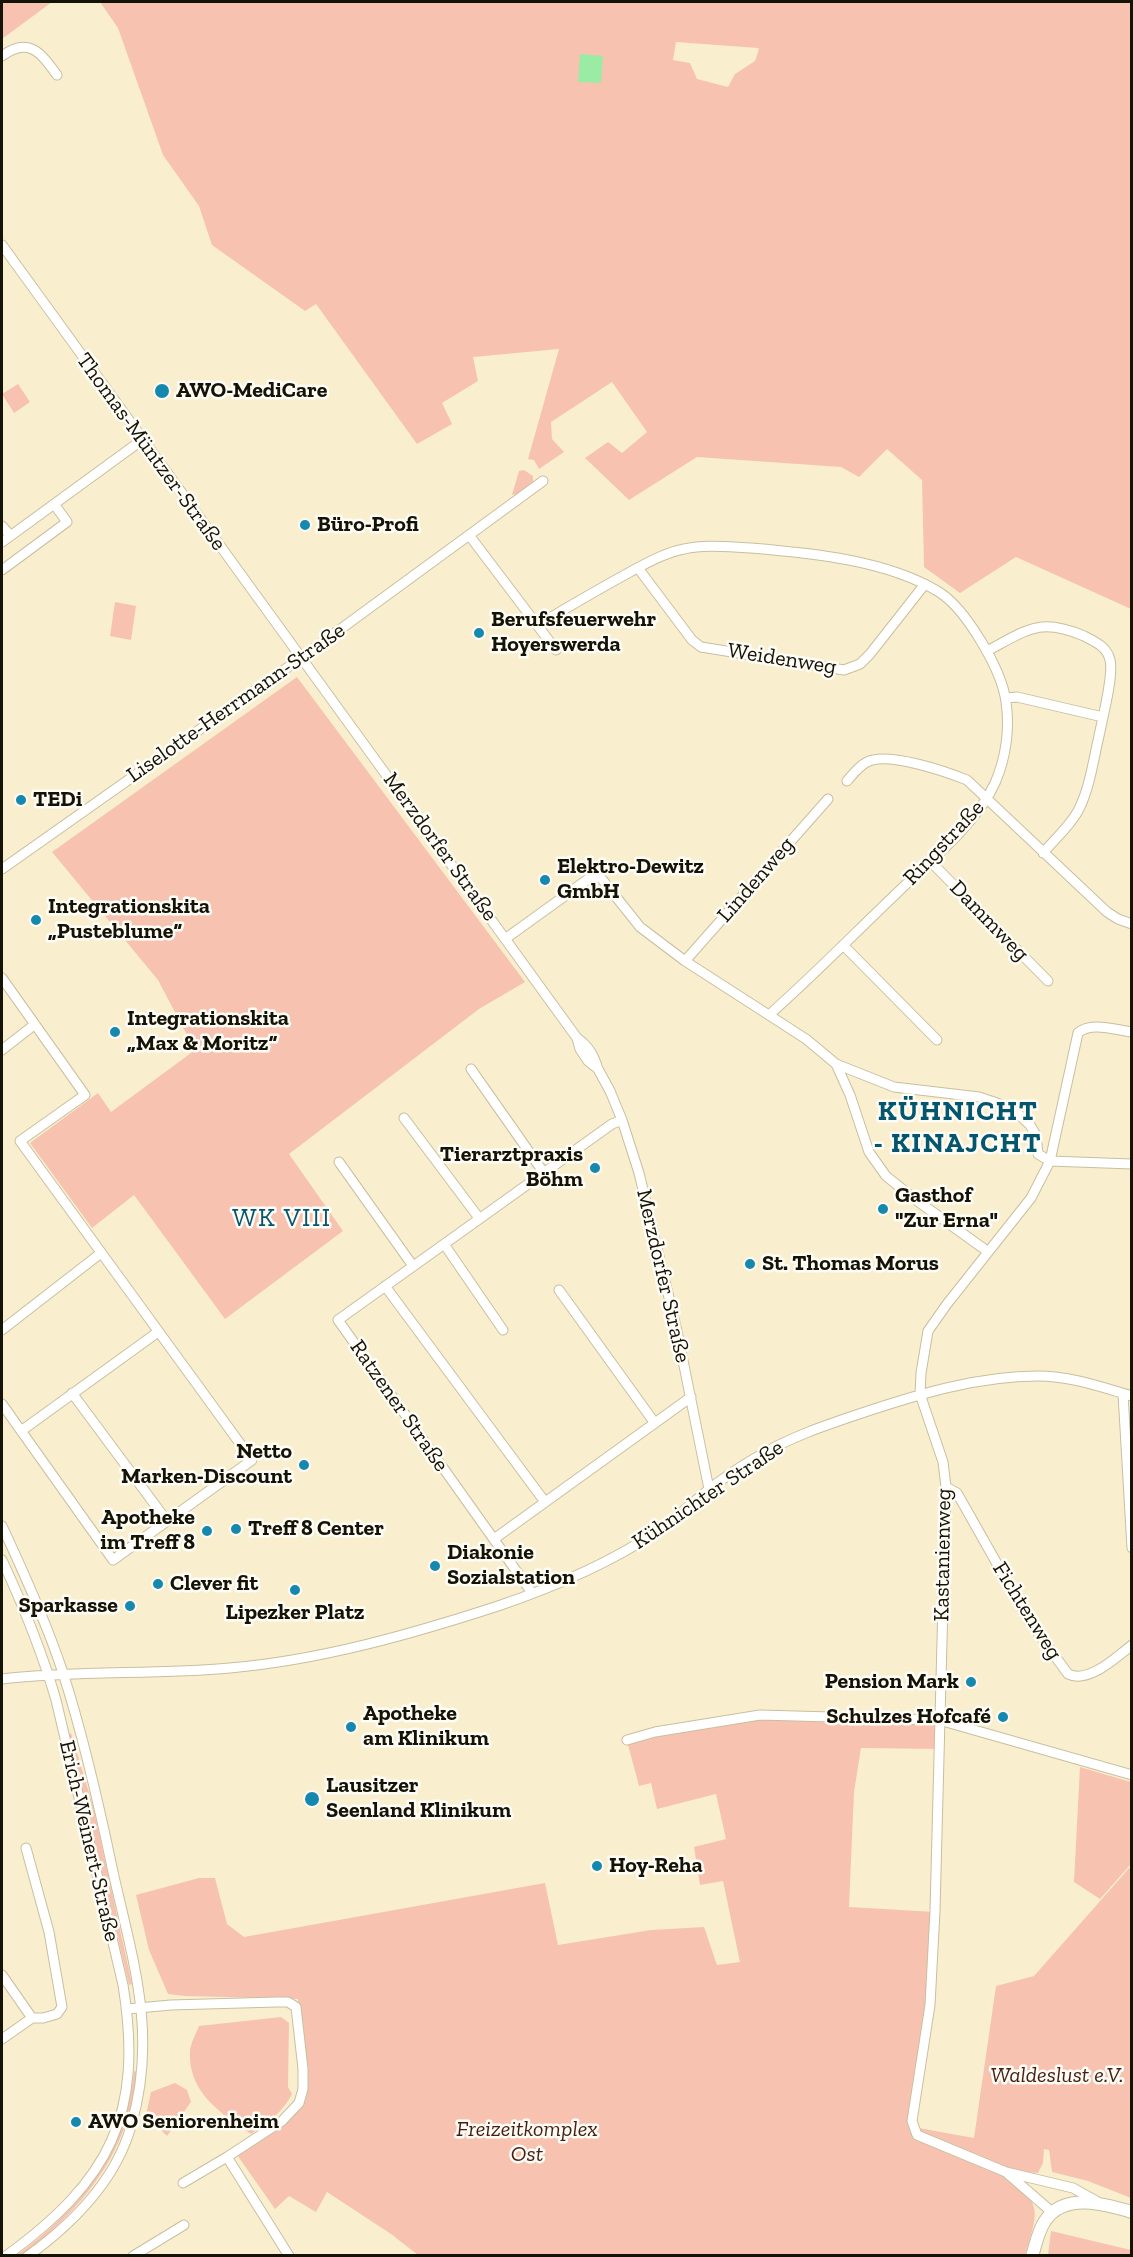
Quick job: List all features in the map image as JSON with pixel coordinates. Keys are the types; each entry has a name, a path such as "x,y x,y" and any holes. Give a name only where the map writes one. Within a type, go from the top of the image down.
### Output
{"main road":[{"path":"1032,2256 1040,2230 1047,2218 1068,2205 1081,2202 1101,2204 1131,2212"}],"street":[{"path":"2,56 21,48 36,50 57,75"},
{"name":"Thomas-Müntzer-Straße","path":"2,245 300,658"},
{"path":"2,542 142,440"},
{"name":"Liselotte-Herrmann-Straße","path":"2,870 300,658 543,481"},
{"path":"2,570 67,522 54,504"},
{"path":"2,525 10,535"},
{"path":"469,535 556,650"},
{"name":"Ringstraße","path":"638,568 670,552 686,548 736,547 789,552 859,563 925,584 940,593 962,613 987,651 1006,698 1006,742 998,776 987,797 969,822 770,1015"},
{"path":"538,625 638,568"},
{"name":"Weidenweg","path":"638,568 692,640 701,647 844,670 860,664 870,654 925,584"},
{"path":"987,651 1039,626 1052,625 1096,641 1104,648 1111,663 1091,773 1078,811 1043,853"},
{"name":"Merzdorfer Straße","path":"300,658 577,1038 580,1049 588,1061 598,1069 622,1120 647,1200 709,1489"},
{"path":"1006,698 1017,697 1103,717"},
{"path":"847,781 867,762 878,758 940,769 967,780 1110,913 1131,924"},
{"name":"Lindenweg","path":"685,961 828,799"},
{"name":"Dammweg","path":"930,861 1048,981"},
{"path":"505,939 591,878 597,877 605,882 633,921 685,961 806,1039 836,1064 894,1087 979,1098 1014,1111 1030,1125 1035,1135 1038,1154 1050,1161 1131,1164"},
{"path":"843,945 937,1041"},
{"path":"2,978 86,1095 20,1141 252,1460 112,1560 2,1404"},
{"path":"2,1050 34,1025"},
{"path":"921,1394 921,1373 928,1331 987,1251 1030,1198 1050,1161 1078,1033 1083,1028 1090,1027 1131,1032"},
{"path":"836,1064 847,1088 869,1152 886,1176 987,1251"},
{"path":"471,1069 544,1173"},
{"path":"847,1088 852,1080 861,1074"},
{"path":"404,1118 479,1218"},
{"name":"Ratzener Straße","path":"532,1593 338,1320 612,1124 622,1120"},
{"path":"339,1162 413,1266"},
{"path":"444,1244 504,1330"},
{"path":"2,1330 101,1253"},
{"path":"385,1286 545,1502"},
{"path":"559,1290 654,1422"},
{"path":"21,1431 158,1332"},
{"name":"Kühnichter Straße","path":"2,1679 63,1673 194,1671 333,1652 395,1636 532,1593 627,1551 659,1531 709,1489 758,1456 801,1434 921,1394 993,1379 1040,1376 1084,1382 1127,1395"},
{"path":"72,1393 167,1521"},
{"name":"Kastanienweg","path":"921,1394 943,1462 946,1487 935,1911 930,2005 912,2121 917,2135 1006,2172"},
{"path":"1127,1395 1131,1548"},
{"path":"494,1539 691,1397"},
{"name":"Fichtenweg","path":"946,1487 957,1493 1030,1622 1068,1674 1074,1677 1092,1673 1131,1645"},
{"name":"Erich-Weinert-Straße","path":"2,1526 63,1673 94,1787 136,1969 142,2007 144,2048 142,2082 131,2129 122,2150 102,2183 78,2213 28,2256"},
{"name":"Erich-Weinert-Straße","path":"2,1560 22,1604 48,1674 119,1968 127,2009 129,2059 127,2085 118,2123 109,2148 94,2174 66,2207 6,2256"},
{"path":"627,1740 655,1732 760,1715 939,1720 1131,1775"},
{"path":"2,2039 32,2018 57,2014 62,2003 49,1932 26,1848"},
{"path":"2,1975 32,2018"},
{"path":"127,2009 277,2002 288,2002 296,2007 303,2068 303,2089 299,2103 282,2121 183,2183"},
{"path":"227,2157 289,2256"},
{"path":"1006,2172 1073,2188 1101,2204"},
{"path":"1006,2172 1053,2213"},
{"path":"133,2256 184,2225"}],"green space":[{"path":"2,2 52,2 2,39"},
{"path":"100,2 1131,2 1131,609 1016,557 960,593 924,567 922,480 887,449 859,477 841,467 697,457 629,500 585,458 608,442 622,453 647,432 612,382 551,422 552,439 564,452 539,469 534,460 528,459 559,349 473,357 478,381 442,403 452,424 417,444 316,304 305,311 212,245 199,206 163,155 118,28","holes":["676,42 758,48 755,61 735,74 728,87 697,79 690,63 673,60"]},
{"path":"18,384 30,402 14,413 2,394"},
{"path":"524,470 533,476 533,482 512,495 519,471"},
{"path":"115,602 136,606 131,640 110,636"},
{"path":"297,677 525,982 479,1009 289,1154 343,1231 225,1319 134,1195 92,1228 30,1143 98,1093 111,1112 195,1050 158,980 52,852"},
{"path":"760,1715 939,1720 938,1749 861,1748 854,1792 849,1907 935,1912 913,2127 974,2138 996,1986 1034,1976 1131,1866 1131,2198 1088,2181 1052,2172 1049,2150 1044,2149 1043,2163 1038,2173 1006,2171 1026,2193 1034,2208 1035,2217 1025,2255 418,2255 391,2234 327,2192 316,2212 289,2196 275,2209 235,2152 299,2103 298,1999 168,1994 149,1950 136,1895 199,1878 215,1878 227,1924 244,1937 545,1883 558,1945 651,1930 704,1927 717,1965 740,1962 723,1881 700,1885 694,1847 726,1839 716,1794 657,1809 651,1783 639,1786 627,1741"},
{"path":"71,1733 93,1806 132,1984 129,1985 69,1734"},
{"path":"1080,1767 1131,1782 1131,1864 1100,1899 1074,1882"},
{"path":"281,2017 289,2023 288,2087 292,2094 274,2117 251,2134 218,2110 201,2091 191,2066 191,2046 199,2026"},
{"path":"134,2071 137,2072 127,2120 108,2163 81,2201 64,2219 32,2248 16,2256 59,2219 95,2176 121,2126"},
{"path":"175,2083 187,2090 191,2102 167,2136 146,2115 151,2092"},
{"path":"1051,2231 1131,2250 1131,2255 1048,2255"}],"shaded area":[{"path":"580,54 603,56 601,83 578,82"}],"place":[{"name":"AWO-MediCare","path":"162,391"},
{"name":"Büro-Profi","path":"305,525"},
{"name":"Berufsfeuerwehr Hoyerswerda","path":"479,633"},
{"name":"TEDi","path":"21,800"},
{"name":"Elektro-Dewitz GmbH","path":"545,880"},
{"name":"Integrationskita „Pusteblume“","path":"36,920"},
{"name":"Integrationskita „Max & Moritz“","path":"115,1032"},
{"name":"Tierarztpraxis Böhm","path":"595,1168"},
{"name":"Gasthof \"Zur Erna\"","path":"883,1209"},
{"name":"St. Thomas Morus","path":"750,1264"},
{"name":"Netto Marken-Discount","path":"304,1465"},
{"name":"Treff 8 Center","path":"236,1529"},
{"name":"Apotheke im Treff 8","path":"207,1531"},
{"name":"Diakonie Sozialstation","path":"435,1566"},
{"name":"Clever fit","path":"158,1584"},
{"name":"Lipezker Platz","path":"295,1590"},
{"name":"Sparkasse","path":"130,1606"},
{"name":"Pension Mark","path":"971,1682"},
{"name":"Schulzes Hofcafé","path":"1003,1717"},
{"name":"Apotheke am Klinikum","path":"351,1727"},
{"name":"Lausitzer Seenland Klinikum","path":"312,1799"},
{"name":"Hoy-Reha","path":"597,1866"},
{"name":"AWO Seniorenheim","path":"76,2122"}],"district":[{"name":"KÜHNICHT - KINAJCHT","path":"958,1128"},
{"name":"WK VIII","path":"282,1219"}],"park label":[{"name":"Waldeslust e.V.","path":"1057,2076"},
{"name":"Freizeitkomplex Ost","path":"527,2142"}]}
